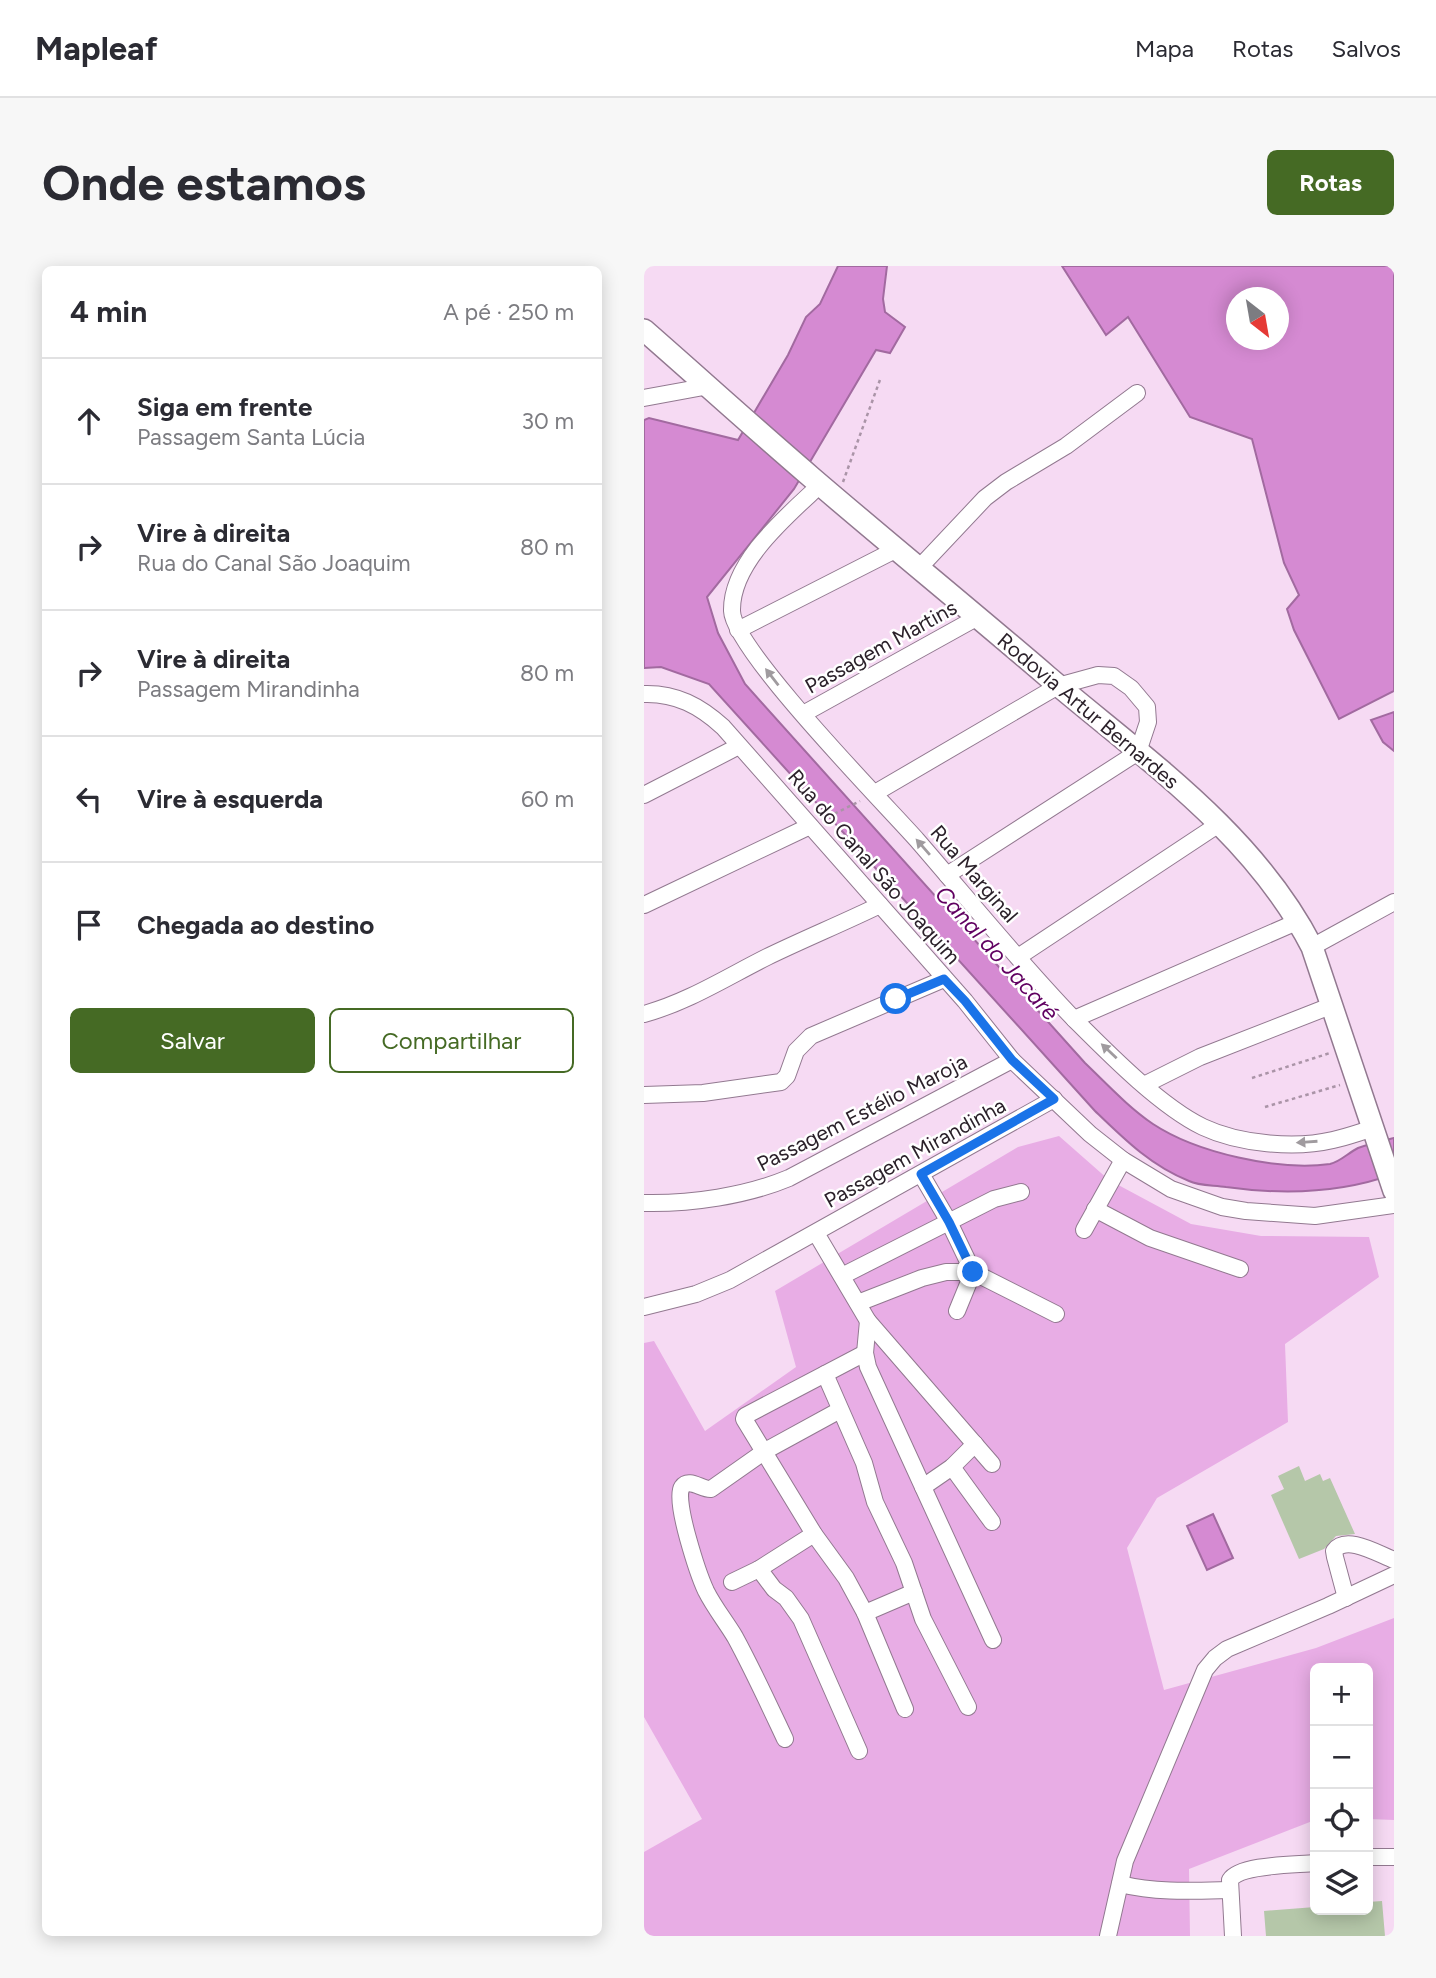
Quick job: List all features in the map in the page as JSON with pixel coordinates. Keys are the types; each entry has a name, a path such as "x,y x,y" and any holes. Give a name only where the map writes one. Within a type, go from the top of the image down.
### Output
{"main road":[{"name":"Rodovia Artur Bernardes","path":"644,330 823,487 1138,752 1219,824 1254,860 1299,921 1312,947 1394,1191"}],"street":[{"path":"644,398 717,393"},
{"path":"919,568 985,498 1006,482 1066,446 1137,393"},
{"name":"Rua Marginal","path":"823,487 773,532 745,565 733,599 732,612 738,630 777,683 872,795 947,875 1074,1019 1144,1085 1186,1118 1206,1128 1250,1140 1281,1144 1332,1141 1375,1132"},
{"path":"738,630 897,550"},
{"name":"Passagem Martins","path":"803,714 978,617"},
{"path":"872,795 1058,686 1098,675 1114,676 1131,688 1147,707 1148,722 1138,752 947,875"},
{"name":"Rua do Canal São Joaquim","path":"644,694 656,694 691,704 712,718 813,825 965,1001 1012,1060 1054,1099"},
{"path":"644,795 739,746"},
{"path":"1018,957 1219,824"},
{"path":"644,905 813,825"},
{"path":"1312,947 1394,902"},
{"path":"644,1014 713,986 880,905"},
{"path":"1074,1019 1299,921"},
{"path":"644,1095 703,1093 781,1083 787,1076 796,1051 811,1036 944,979"},
{"path":"1144,1085 1200,1057 1333,1005"},
{"name":"Passagem Estélio Maroja","path":"644,1203 748,1193 766,1187 789,1178 1012,1060"},
{"path":"1054,1099 1090,1134 1123,1160 1188,1197 1234,1209 1315,1216 1394,1205"},
{"name":"Passagem Mirandinha","path":"644,1307 695,1294 730,1280 1054,1099"},
{"path":"1084,1230 1123,1160"},
{"path":"921,1174 949,1222 973,1272 957,1311"},
{"path":"842,1276 994,1199 1021,1192"},
{"path":"1095,1209 1150,1238 1240,1269"},
{"path":"816,1233 868,1321 992,1464"},
{"path":"858,1303 922,1278 946,1272 973,1272 1056,1314"},
{"path":"868,1321 865,1353 868,1367 993,1640"},
{"path":"865,1353 745,1416 744,1419 814,1534 846,1578 865,1613 905,1709"},
{"path":"825,1374 864,1463 875,1502 904,1563 923,1619 968,1707"},
{"path":"785,1739 755,1674 706,1592 679,1494 682,1486 693,1483 706,1490 711,1489 765,1451 840,1410"},
{"path":"923,1487 952,1467 975,1444"},
{"path":"952,1467 992,1522"},
{"path":"732,1582 759,1569 814,1534"},
{"path":"1346,1598 1335,1557 1336,1548 1347,1543 1394,1560"},
{"path":"759,1569 801,1619 859,1751"},
{"path":"1108,1936 1125,1861 1205,1670 1227,1649 1394,1575"},
{"path":"865,1613 914,1592"},
{"path":"1373,1857 1394,1857"},
{"path":"1233,1936 1230,1880 1237,1872 1310,1864"},
{"path":"1120,1884 1143,1890 1175,1892 1230,1890"}],"path":[{"path":"823,487 881,377"},
{"path":"813,825 872,795"},
{"path":"1252,1078 1346,1048"},
{"path":"1265,1107 1356,1079"}],"shaded area":[{"path":"838,266 887,266 883,299 885,312 905,327 890,353 876,350 794,489 707,597 718,633 745,684 1085,1063 1153,1124 1215,1151 1287,1165 1330,1164 1358,1148 1394,1138 1394,1174 1332,1189 1269,1191 1193,1183 1150,1160 1095,1111 709,684 661,667 644,668 644,420 649,418 738,440 788,355 806,317 820,304"},
{"path":"1062,266 1394,266 1394,691 1339,719 1294,630 1287,609 1299,595 1284,563 1252,439 1190,417 1128,317 1106,335"},
{"path":"1394,712 1394,751 1383,742 1371,720"},
{"path":"1059,1136 1109,1180 1191,1224 1261,1236 1369,1237 1379,1277 1285,1344 1288,1422 1157,1498 1127,1548 1164,1690 1316,1648 1394,1618 1394,1820 1373,1819 1373,1663 1310,1663 1310,1822 1189,1869 1190,1936 644,1936 644,1852 702,1819 644,1717 644,1343 654,1341 705,1431 796,1367 775,1291 1018,1147"},
{"path":"1213,1514 1233,1558 1207,1570 1187,1526"}],"building":[{"path":"1299,1466 1305,1481 1320,1474 1323,1481 1330,1478 1355,1534 1336,1536 1324,1549 1299,1559 1271,1495 1284,1489 1278,1476"},
{"path":"1382,1901 1385,1936 1266,1936 1264,1911 1310,1907 1310,1915 1373,1915 1373,1902"}],"route":[{"path":"896,999 944,979 1012,1060 1054,1099 921,1174 949,1222 973,1272"}],"water label":[{"name":"Canal do Jacaré","path":"997,953"}]}
